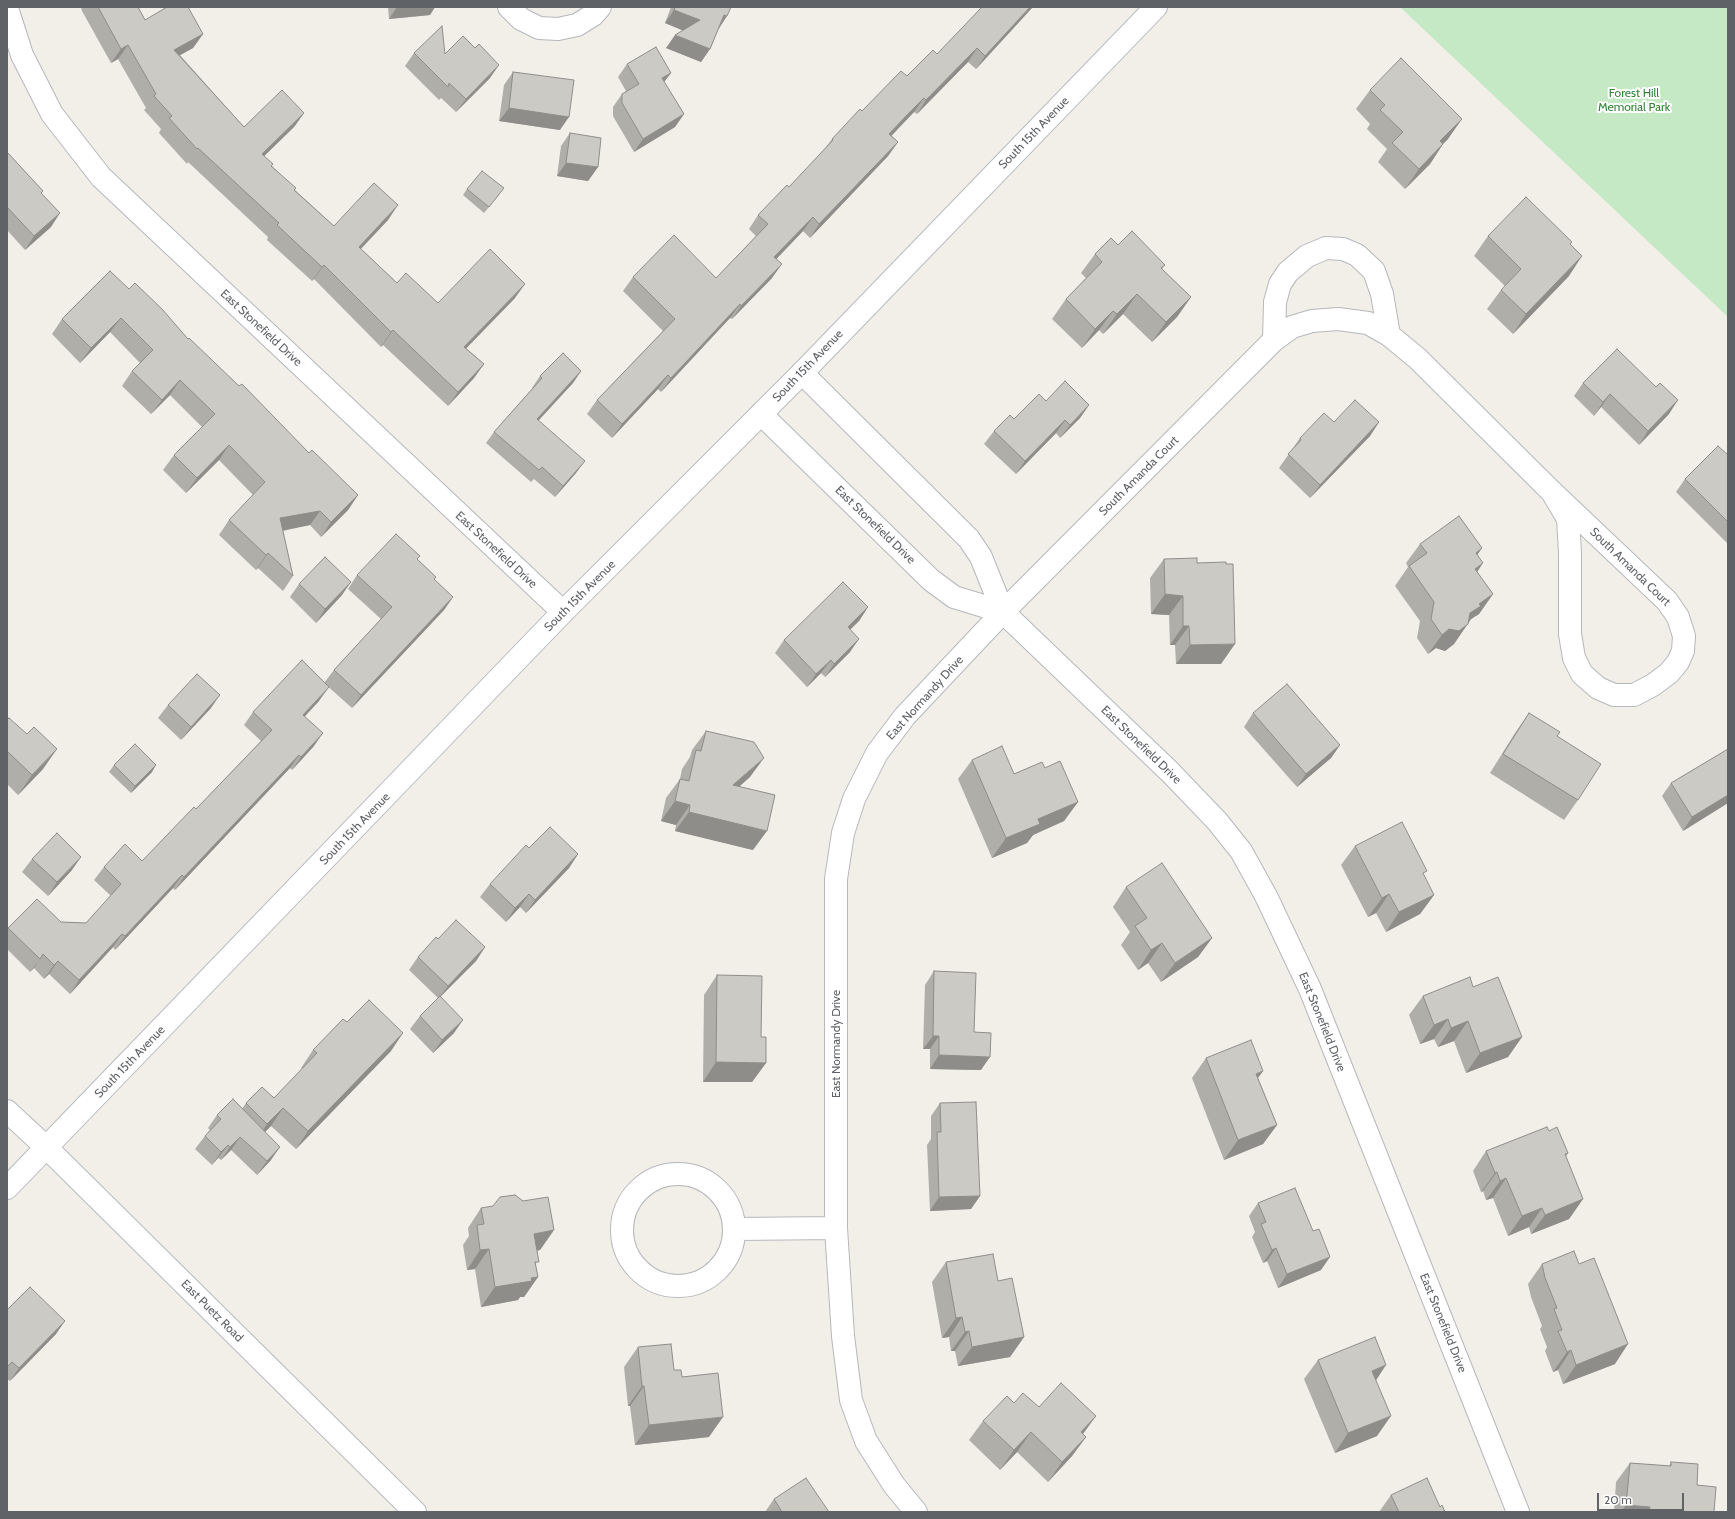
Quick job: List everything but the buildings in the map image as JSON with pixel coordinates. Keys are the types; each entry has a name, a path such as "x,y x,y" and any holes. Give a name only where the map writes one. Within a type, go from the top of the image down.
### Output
{"street":[{"path":"509,7 521,19 539,28 558,29 577,25 593,15 600,7"},
{"name":"South 15th Avenue","path":"7,1188 563,612 802,373 1156,7"},
{"name":"East Stonefield Drive","path":"7,8 15,59 52,114 101,177 563,612"},
{"path":"1274,340 1275,302 1280,284 1288,272 1307,256 1326,248 1343,249 1357,255 1374,271 1382,294 1389,335"},
{"name":"South Amanda Court","path":"1003,612 1274,340 1292,327 1312,321 1338,319 1368,323 1389,335 1417,358 1552,492 1667,601 1678,617 1684,636 1683,651 1678,662 1669,673 1653,685 1634,695 1614,695 1598,688 1582,674 1574,658 1570,634 1570,553 1568,519 1552,492"},
{"name":"East Stonefield Drive","path":"802,373 969,539 980,557 1003,612 1170,772 1217,821 1242,851 1266,896 1310,989 1518,1512"},
{"name":"East Stonefield Drive","path":"761,414 931,580 954,597 1003,612"},
{"name":"East Normandy Drive","path":"916,1512 894,1485 866,1441 851,1400 843,1336 836,1228 836,879 843,833 854,799 877,753 905,716 1003,612"},
{"name":"East Puetz Road","path":"7,1111 47,1148 415,1512"},
{"path":"674,1173 692,1175 709,1182 722,1195 731,1211 735,1229 732,1248 722,1264 709,1277 692,1284 673,1286 655,1281 640,1270 628,1256 622,1238 623,1219 629,1202 640,1187 656,1177 674,1173"},
{"path":"735,1229 836,1228"}],"green space":[{"name":"Forest Hill Memorial Park","path":"1400,7 1728,7 1728,317"}]}
